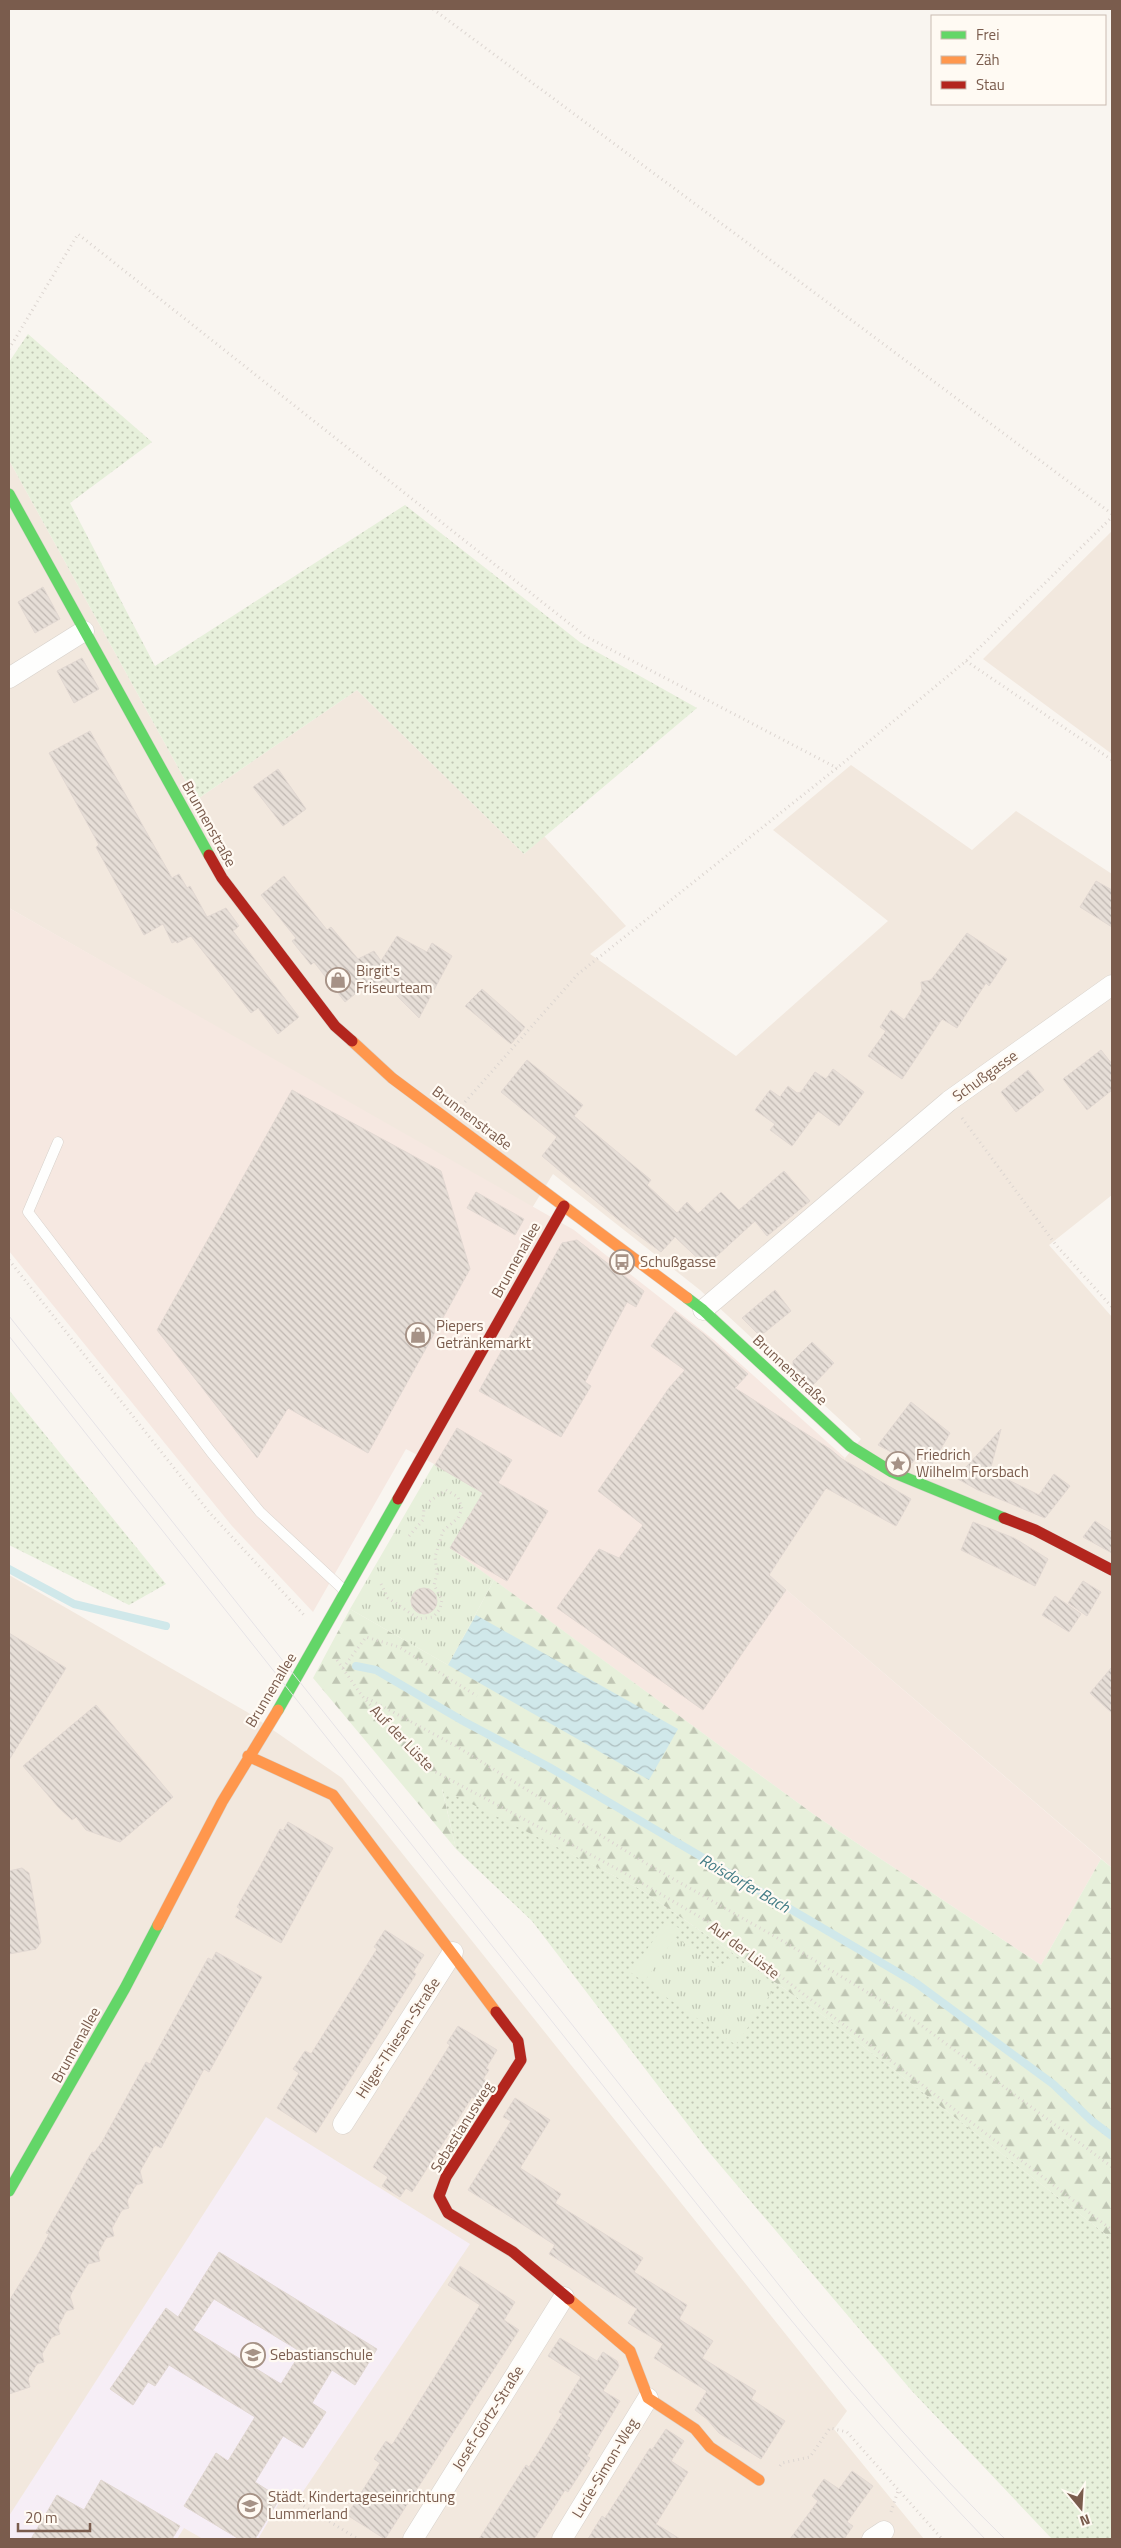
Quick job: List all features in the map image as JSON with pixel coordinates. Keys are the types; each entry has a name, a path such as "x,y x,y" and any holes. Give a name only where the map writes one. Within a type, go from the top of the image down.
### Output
{"street":[{"name":"Brunnenstraße","path":"9,494 222,878 334,1026 392,1078 450,1119 703,1310 850,1446 892,1472 1035,1530 1112,1570"},
{"path":"9,678 84,631"},
{"name":"Schußgasse","path":"703,1310 949,1102 1112,985"},
{"name":"Brunnenallee","path":"9,2191 125,1988 248,1756 274,1717 322,1635 345,1591 564,1206"},
{"name":"Sebastianusweg","path":"248,1756 333,1795 453,1952 518,2041 521,2060 446,2176 439,2196 448,2213 513,2252 630,2351 648,2398"},
{"name":"Hilger-Thiesen-Straße","path":"343,2124 453,1952"},
{"name":"Josef-Görtz-Straße","path":"413,2539 564,2297"},
{"path":"648,2398 695,2428 710,2447 759,2480"},
{"name":"Lucie-Simon-Weg","path":"562,2539 648,2398"}],"lane":[{"path":"58,1142 28,1212 260,1512 345,1591"}],"path":[{"path":"433,9 1112,516 966,661 837,768 578,974 450,1119"},
{"path":"9,349 78,234 585,636 837,768"},
{"path":"966,661 1112,760"},
{"path":"949,1102 1056,1245 1112,1308"},
{"name":"Auf der Lüste","path":"9,1260 209,1512 322,1635 362,1696 430,1770 621,1871 712,1924 1112,2230"},
{"path":"362,1561 380,1573 381,1585 388,1598 419,1619 433,1617 440,1609 442,1600 434,1584 437,1574 435,1557 444,1531 458,1518 462,1509 458,1497 446,1490 425,1505 423,1520 413,1533 402,1541"},
{"path":"343,1668 366,1637 399,1647 477,1696"},
{"name":"Auf der Lüste","path":"362,1696 456,1746 647,1864 781,1940 918,2023 1112,2167"},
{"path":"759,2480 771,2480 782,2463 810,2457 830,2428 847,2432 942,2539"},
{"path":"291,2498 358,2539"}],"shaded area":[{"path":"9,460 196,800 357,690 524,854 544,836 626,926 590,954 736,1056 888,921 773,830 851,765 972,850 1016,811 1112,874 1112,1195 1049,1245 1112,1317 1112,1868 769,1575 845,1458 861,1439 700,1290 553,1174 532,1208 9,908"},
{"path":"1112,531 1112,754 983,659"},
{"path":"9,908 574,1230 714,1340 845,1458 769,1575 1101,1859 1041,1965 816,1816 450,1548 434,1464 406,1449 313,1612 232,1526 9,1251"},
{"path":"9,1575 247,1712 342,1778 847,2411 834,2429 924,2539 9,2539"},
{"name":"Sebastianschule","path":"266,2117 470,2244 298,2499 286,2491 258,2539 203,2539 184,2528 177,2539 9,2539 9,2516"}],"green space":[{"path":"28,334 152,442 70,503 155,666 405,505 581,643 697,708 524,854 357,690 196,800 9,460 9,362"},
{"path":"9,1390 166,1584 129,1605 9,1545"},
{"path":"434,1464 483,1493 450,1548 494,1580 448,1665 350,1609"},
{"path":"494,1580 816,1816 1041,1965 1101,1859 1112,1868 1112,2239 828,2019 640,1889 442,1789 456,1849 313,1678 350,1609 448,1665"},
{"path":"442,1788 640,1889 828,2019 1112,2239 1112,2539 1052,2539 911,2390 708,2151 532,1921 456,1849"},
{"path":"667,1922 681,1929 644,1982 630,1972"},
{"path":"675,1937 722,1969 732,1955 776,1986 736,2045 644,1982"}],"water":[{"path":"476,1615 678,1729 649,1780 448,1665"}],"building":[{"path":"43,587 60,619 35,633 18,602"},
{"path":"82,658 99,689 74,703 57,671"},
{"path":"90,731 172,878 179,874 187,888 190,886 207,917 226,908 239,926 233,931 299,1017 278,1034 258,1008 251,1013 191,936 177,943 176,941 172,943 163,924 144,935 96,847 99,845 49,753"},
{"path":"278,769 306,809 283,826 253,787"},
{"path":"284,876 327,930 331,927 358,959 374,951 381,961 397,936 427,952 432,943 452,956 419,1018 383,982 370,991 365,986 345,1002 314,962 311,965 292,941 296,938 261,895"},
{"path":"1096,881 1112,890 1112,927 1080,907"},
{"path":"967,933 1007,959 989,986 986,983 957,1028 942,1019 902,1079 868,1056 886,1031 880,1027 891,1010 904,1020 922,992 921,982 931,980"},
{"path":"482,989 525,1027 511,1044 465,1006"},
{"path":"1101,1050 1112,1064 1112,1090 1087,1110 1063,1079"},
{"path":"527,1060 583,1105 574,1116 651,1180 647,1185 677,1213 687,1202 698,1214 721,1192 739,1210 784,1171 810,1201 767,1236 755,1221 706,1266 675,1237 661,1252 626,1226 542,1156 557,1137 501,1092"},
{"path":"833,1069 864,1092 839,1126 818,1111 792,1146 770,1130 775,1124 755,1110 770,1090 780,1097 788,1086 797,1093 801,1092 815,1072 826,1079"},
{"path":"1028,1070 1044,1090 1016,1112 1001,1092"},
{"path":"292,1090 441,1171 470,1269 368,1453 288,1408 257,1458 157,1330"},
{"path":"476,1192 524,1219 515,1235 467,1208"},
{"path":"577,1240 644,1291 636,1307 627,1302 585,1382 591,1386 561,1437 479,1391 562,1243"},
{"path":"775,1290 791,1311 764,1333 757,1333 742,1318"},
{"path":"675,1312 705,1335 748,1374 735,1388 830,1449 842,1459 911,1499 896,1526 826,1488 769,1575 786,1590 703,1710 557,1608 599,1549 619,1558 643,1525 598,1491 669,1388 685,1370 651,1346"},
{"path":"812,1342 834,1363 811,1387 793,1369 793,1361"},
{"path":"911,1402 950,1433 932,1464 917,1456 912,1463 878,1445"},
{"path":"457,1428 512,1460 498,1483 548,1511 507,1581 450,1548 483,1493 435,1465"},
{"path":"1001,1429 990,1471 1039,1495 1054,1474 1070,1486 1045,1518 978,1490 956,1478"},
{"path":"1095,1521 1112,1532 1112,1553 1083,1537"},
{"path":"973,1522 1014,1538 1048,1559 1035,1586 961,1550"},
{"path":"1083,1581 1101,1592 1087,1616 1068,1603"},
{"path":"424,1588 433,1592 437,1601 433,1610 424,1614 415,1610 411,1601 415,1592"},
{"path":"1055,1596 1081,1614 1069,1632 1042,1615"},
{"path":"9,1633 66,1668 9,1760"},
{"path":"1112,1667 1112,1713 1090,1693"},
{"path":"96,1705 173,1797 120,1842 86,1830 76,1817 72,1820 58,1807 23,1766"},
{"path":"288,1822 333,1848 281,1943 235,1917 240,1909 237,1907 280,1829 283,1831"},
{"path":"22,1868 29,1873 41,1942 36,1949 9,1954 9,1871"},
{"path":"385,1930 424,1955 413,1972 416,1974 316,2133 277,2108 299,2073 293,2069 305,2051 311,2054 377,1949 374,1947"},
{"path":"216,1952 262,1977 209,2072 204,2069 161,2148 155,2145 140,2171 143,2183 136,2185 127,2201 129,2208 122,2210 112,2228 114,2236 106,2238 98,2253 100,2261 88,2264 70,2296 74,2309 66,2311 58,2327 60,2334 52,2337 42,2354 44,2362 37,2364 28,2379 30,2387 9,2394 9,2301 37,2256 49,2234 46,2233 92,2152 94,2153 102,2142 146,2062 150,2064 208,1958 212,1960"},
{"path":"458,2026 497,2050 486,2068 489,2070 483,2079 488,2082 477,2100 472,2097 412,2192 406,2188 400,2197 382,2186 388,2177 373,2167 450,2045 447,2043"},
{"path":"515,2098 550,2120 520,2168 561,2194 555,2203 643,2258 634,2272 687,2305 679,2319 713,2341 702,2358 756,2391 751,2399 785,2421 761,2459 719,2433 707,2419 695,2410 707,2391 654,2358 663,2344 628,2323 637,2309 549,2254 555,2245 468,2190 511,2121 503,2117"},
{"path":"219,2252 377,2349 355,2385 332,2370 312,2403 326,2412 303,2448 283,2436 255,2482 280,2498 255,2539 239,2539 184,2506 216,2453 228,2461 255,2417 169,2365 155,2386 148,2382 133,2405 110,2389 166,2308 178,2317","holes":["214,2299 301,2352 281,2384 193,2330"]},
{"path":"460,2266 515,2302 504,2320 519,2330 385,2539 347,2515 380,2463 374,2459 386,2441 392,2445 480,2305 448,2285"},
{"path":"560,2338 597,2361 603,2352 617,2361 619,2366 603,2391 620,2401 587,2456 590,2458 568,2492 565,2490 534,2539 479,2539 526,2465 529,2467 540,2450 562,2414 559,2412 581,2377 548,2356"},
{"path":"666,2429 684,2441 671,2461 688,2472 656,2524 680,2539 588,2539 602,2516 605,2518 650,2448 652,2450"},
{"path":"852,2471 873,2486 847,2522 853,2526 844,2539 790,2539 818,2501 812,2496 824,2479 839,2489"},
{"path":"101,2480 180,2526 172,2539 31,2539 57,2495 84,2510"}],"waterway":[{"name":"Roisdorfer Bach","path":"9,1569 74,1604 166,1626"},
{"name":"Roisdorfer Bach","path":"356,1666 376,1670 463,1721 549,1767 916,1983 1053,2084 1092,2121 1112,2136"}],"tram line":[{"path":"9,1316 802,2314 901,2429 1005,2539"},
{"path":"9,1336 721,2234 876,2420 985,2539"}],"traffic: fast":[{"path":"9,494 209,855"},
{"path":"687,1298 703,1310 850,1446 892,1472 1004,1518"},
{"path":"278,1710 398,1499"},
{"path":"9,2191 125,1988 158,1925"}],"traffic: slow":[{"path":"352,1041 392,1078 687,1298"},
{"path":"158,1925 222,1802 278,1710"},
{"path":"248,1756 333,1795 496,2012"},
{"path":"569,2299 630,2351 648,2398 695,2429 710,2447 759,2480"}],"traffic: jam":[{"path":"209,855 222,878 335,1026 352,1041"},
{"path":"398,1499 564,1206"},
{"path":"1004,1518 1035,1530 1112,1570"},
{"path":"496,2012 518,2041 521,2060 446,2177 439,2196 448,2213 513,2252 569,2299"}],"place":[{"name":"Birgit's Friseurteam","path":"338,980"},
{"name":"Schußgasse","path":"622,1262"},
{"name":"Piepers Getränkemarkt","path":"418,1335"},
{"name":"Friedrich Wilhelm Forsbach","path":"898,1464"},
{"name":"Sebastianschule","path":"253,2355"},
{"name":"Städt. Kindertageseinrichtung Lummerland","path":"250,2506"}]}
